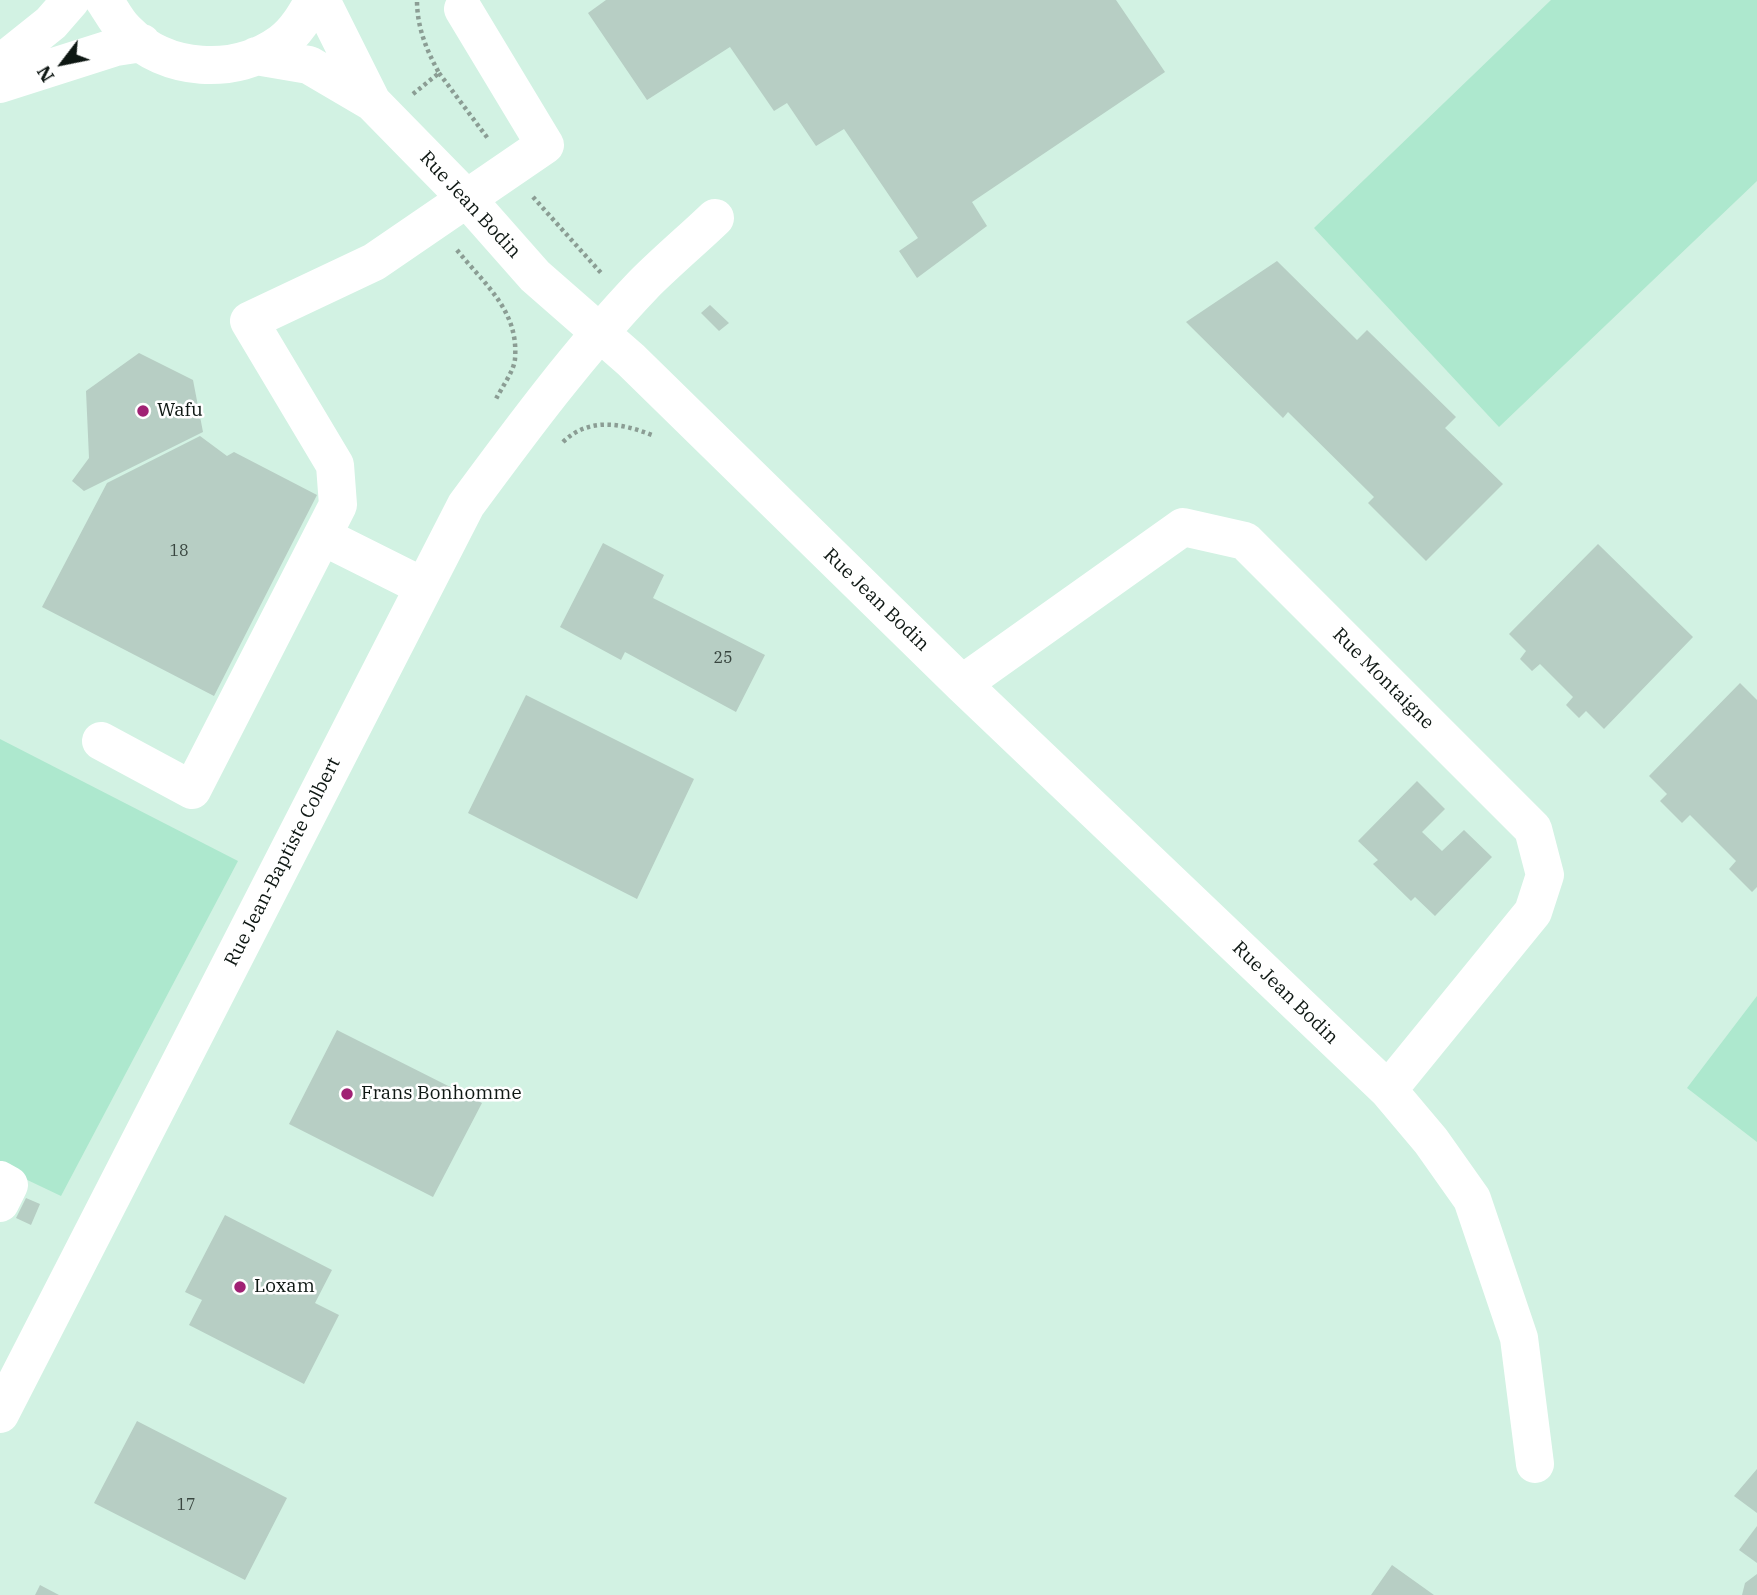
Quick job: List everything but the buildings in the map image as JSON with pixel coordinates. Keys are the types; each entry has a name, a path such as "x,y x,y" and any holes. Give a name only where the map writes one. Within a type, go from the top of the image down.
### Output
{"street":[{"path":"0,64 51,23 71,0"},
{"path":"104,0 125,31 159,56 203,67 244,62 280,43 296,29 314,0"},
{"name":"Rue Jean Bodin","path":"321,0 388,102 467,199 535,276 600,333 962,684 1388,1090 1431,1141 1472,1199 1519,1338 1535,1464"},
{"path":"101,741 192,790 338,505 335,465 250,321 374,262 545,145 463,9"},
{"path":"0,84 116,47 142,43"},
{"name":"Rue Jean Bodin","path":"256,56 309,65 388,102"},
{"name":"Rue Jean-Baptiste Colbert","path":"0,1414 466,505 523,427 600,333 644,284 715,218"},
{"name":"Rue Montaigne","path":"962,684 1183,527 1245,541 1533,829 1545,875 1532,912 1388,1090"},
{"path":"322,536 424,587"},
{"path":"0,1180 9,1185 0,1203"}],"path":[{"path":"417,0 417,14 425,47 439,72 511,170 628,303"},
{"path":"388,102 439,72"},
{"path":"434,222 500,299 512,323 515,361 494,403 500,408"},
{"path":"560,444 570,435 593,425 621,424 658,437"}],"shaded area":[{"path":"0,0 1757,0 1757,1595 0,1595"}],"green space":[{"path":"1551,0 1757,0 1757,181 1499,427 1314,228"},
{"path":"0,739 238,861 61,1196 0,1167"},
{"path":"1757,996 1757,1142 1687,1088"}],"place":[{"name":"Wafu","path":"143,411"},
{"name":"Frans Bonhomme","path":"347,1094"},
{"name":"Loxam","path":"240,1287"}]}
